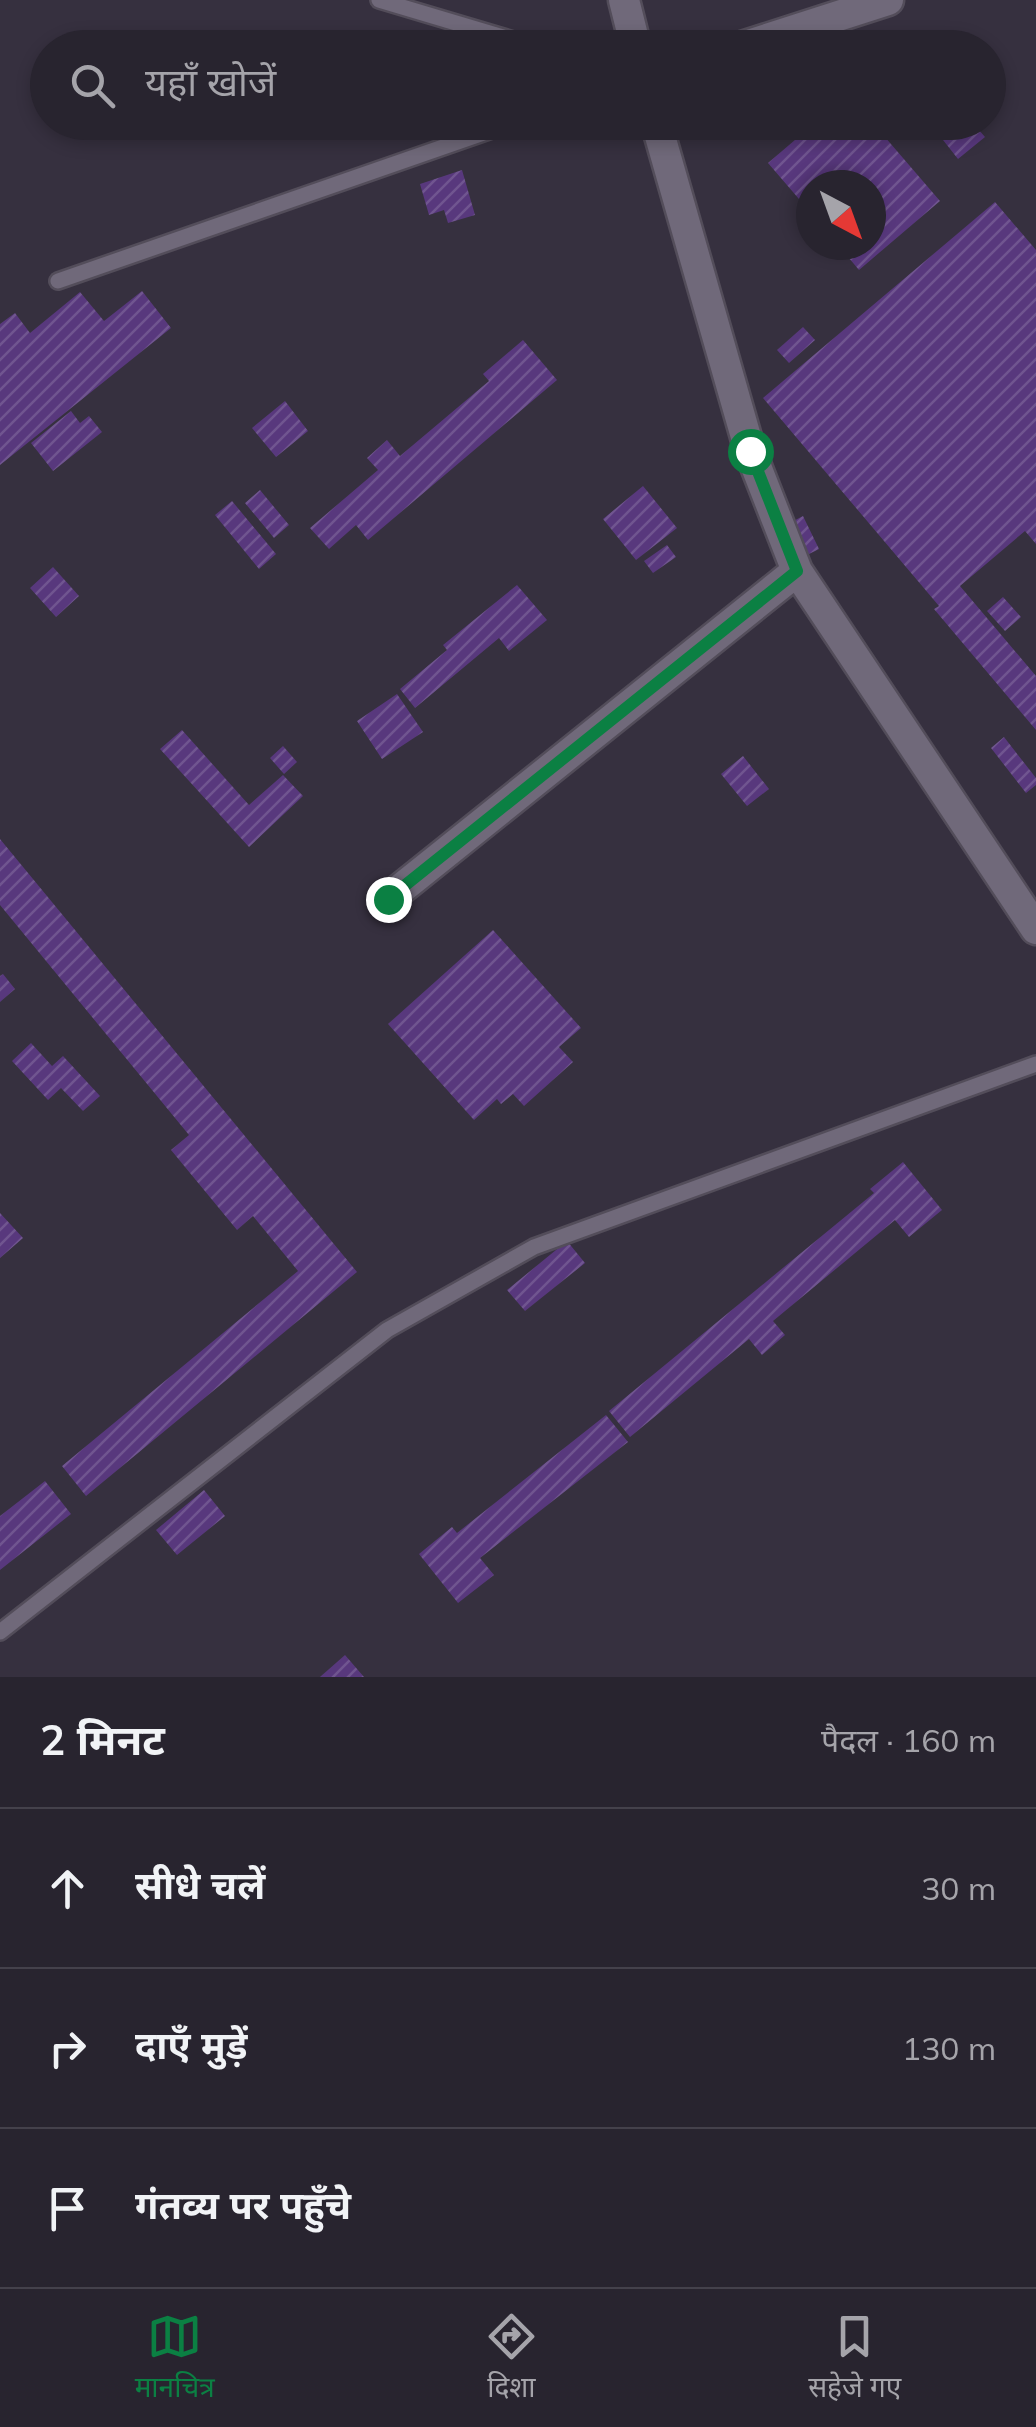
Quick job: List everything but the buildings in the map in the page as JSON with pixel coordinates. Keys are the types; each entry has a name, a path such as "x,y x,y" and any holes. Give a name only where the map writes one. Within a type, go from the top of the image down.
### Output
{"street":[{"path":"624,0 632,30"},
{"path":"795,30 888,0"},
{"path":"661,140 750,451 797,571 1036,929"},
{"path":"388,899 797,571"}],"lane":[{"path":"379,0 480,30"},
{"path":"58,282 464,140"},
{"path":"0,1632 387,1330 534,1247 1036,1064"}],"route":[{"path":"388,899 797,571 750,451"}]}
